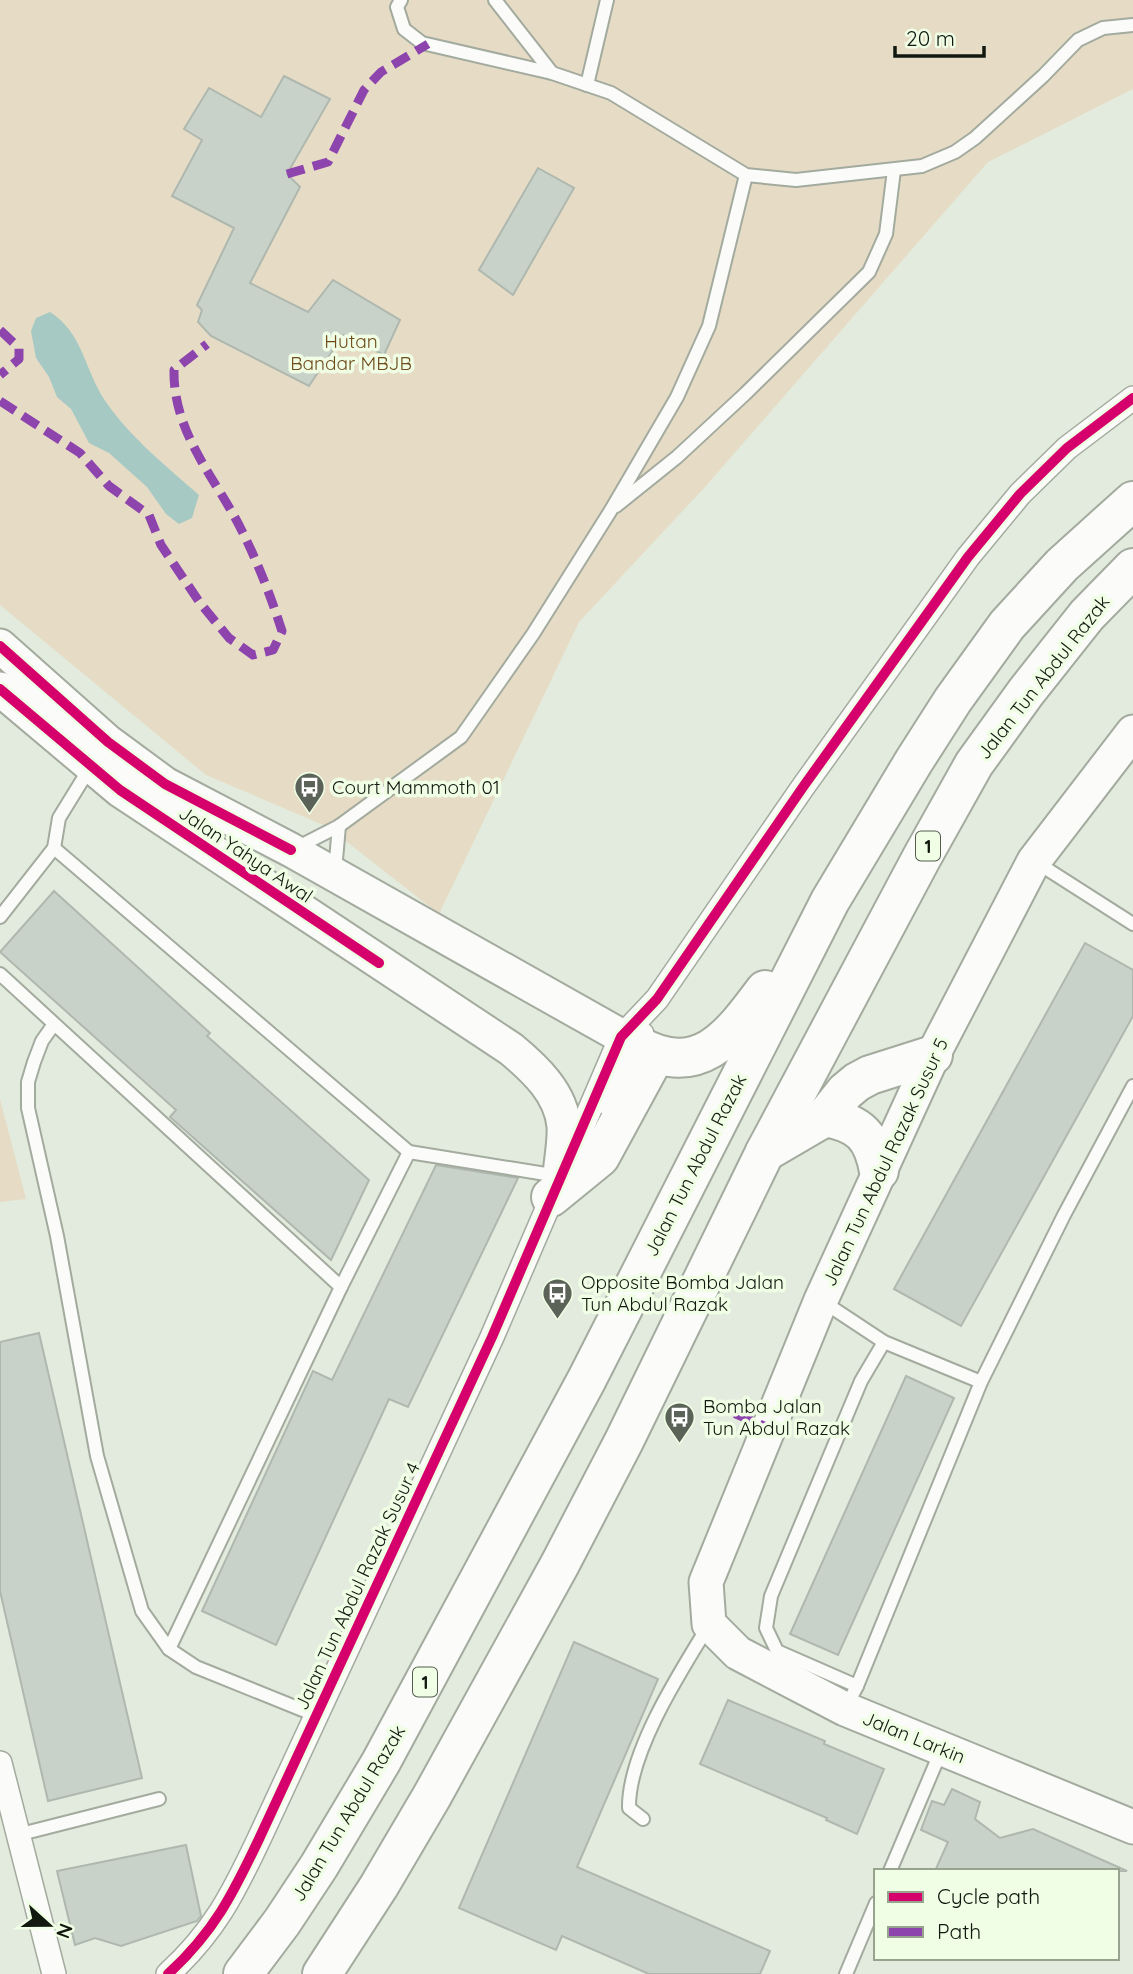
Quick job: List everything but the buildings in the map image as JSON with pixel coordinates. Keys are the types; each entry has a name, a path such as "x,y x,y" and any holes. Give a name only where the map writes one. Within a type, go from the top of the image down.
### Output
{"highway":[{"name":"Jalan Tun Abdul Razak","path":"243,1974 312,1877 381,1762 587,1379 830,901 953,700 1006,625 1062,565 1133,500"},
{"name":"Jalan Tun Abdul Razak","path":"322,1974 432,1796 560,1563 624,1441 765,1152 974,764 1087,615 1133,568"},
{"path":"555,1187 600,1157 638,1046 686,1058 718,1044 737,1027 830,901"},
{"path":"765,1152 825,1117 845,1092 857,1082 870,1075 933,1055"},
{"path":"825,1117 855,1125 876,1150 879,1171"}],"main road":[{"name":"Jalan Yahya Awal","path":"0,646 108,742 165,784 291,850 638,1046"},
{"name":"Jalan Yahya Awal","path":"0,689 120,790 511,1049 534,1069 551,1091 564,1125 555,1187"},
{"name":"Jalan Tun Abdul Razak Susur 5","path":"709,1625 706,1581 821,1300 933,1055 1034,861 1133,732"},
{"name":"Jalan Larkin","path":"709,1625 738,1653 851,1697 942,1747 1133,1827"}],"street":[{"path":"638,1046 657,999 803,787 968,556 1020,494 1067,448 1133,398"},
{"name":"Jalan Tun Abdul Razak Susur 4","path":"168,1974 214,1925 234,1892 487,1349 555,1187"},
{"path":"0,1763 54,1974"}],"lane":[{"path":"401,0 397,7 404,29 422,43 552,72 611,93 746,175 796,180 922,166 955,152 975,138 1034,85 1078,40 1103,29 1133,24"},
{"path":"495,0 552,72"},
{"path":"587,85 607,0"},
{"path":"611,510 677,457 746,394 869,272 886,234 894,170"},
{"path":"291,850 339,826 461,737 533,634 611,510 677,397 709,326 746,175"},
{"path":"0,917 54,848 59,818 90,766"},
{"path":"335,876 339,826"},
{"path":"54,848 409,1152 555,1187"},
{"path":"1034,861 1133,924"},
{"path":"0,974 341,1287"},
{"path":"54,1024 42,1041 34,1062 28,1082 28,1108 57,1236 97,1456 142,1611 169,1649 196,1667 315,1715"},
{"path":"884,1342 861,1381 771,1596 766,1628 777,1651 851,1697 981,1382 1064,1215 1133,1086"},
{"path":"169,1649 341,1287 409,1152"},
{"path":"821,1300 884,1342 981,1382"},
{"path":"643,1819 629,1808 632,1776 675,1679 709,1625"},
{"path":"891,1869 942,1747"},
{"path":"17,1835 159,1799"},
{"path":"846,1974 874,1908"}],"green space":[{"name":"Hutan Bandar MBJB","path":"0,0 1133,0 1133,89 988,162 705,487 579,622 439,914 328,827 206,775 0,605"},
{"path":"0,1099 26,1199 0,1202"}],"water":[{"path":"50,312 70,331 99,390 126,428 199,495 192,518 179,524 166,514 147,487 109,453 89,443 71,409 57,397 49,377 36,358 31,331 36,318"}],"marked path":[{"path":"287,174 328,162 364,90 381,72 428,44"},
{"path":"0,330 19,348 19,359 0,375"},
{"path":"0,401 80,453 109,486 149,515 161,545 200,603 229,638 253,655 273,650 282,631 269,593 232,511 188,435 176,393 174,370 207,344"},
{"path":"710,1403 769,1428"}],"cycle path":[{"path":"168,1974 210,1927 250,1859 492,1337 621,1037 657,999 803,787 968,557 1020,494 1067,448 1133,398"},
{"path":"0,646 108,742 165,784 291,850"},
{"path":"0,689 120,790 379,963"}],"place":[{"name":"Court Mammoth 01","path":"309,814"},
{"name":"Opposite Bomba Jalan Tun Abdul Razak","path":"558,1320"},
{"name":"Bomba Jalan Tun Abdul Razak","path":"680,1444"}]}
